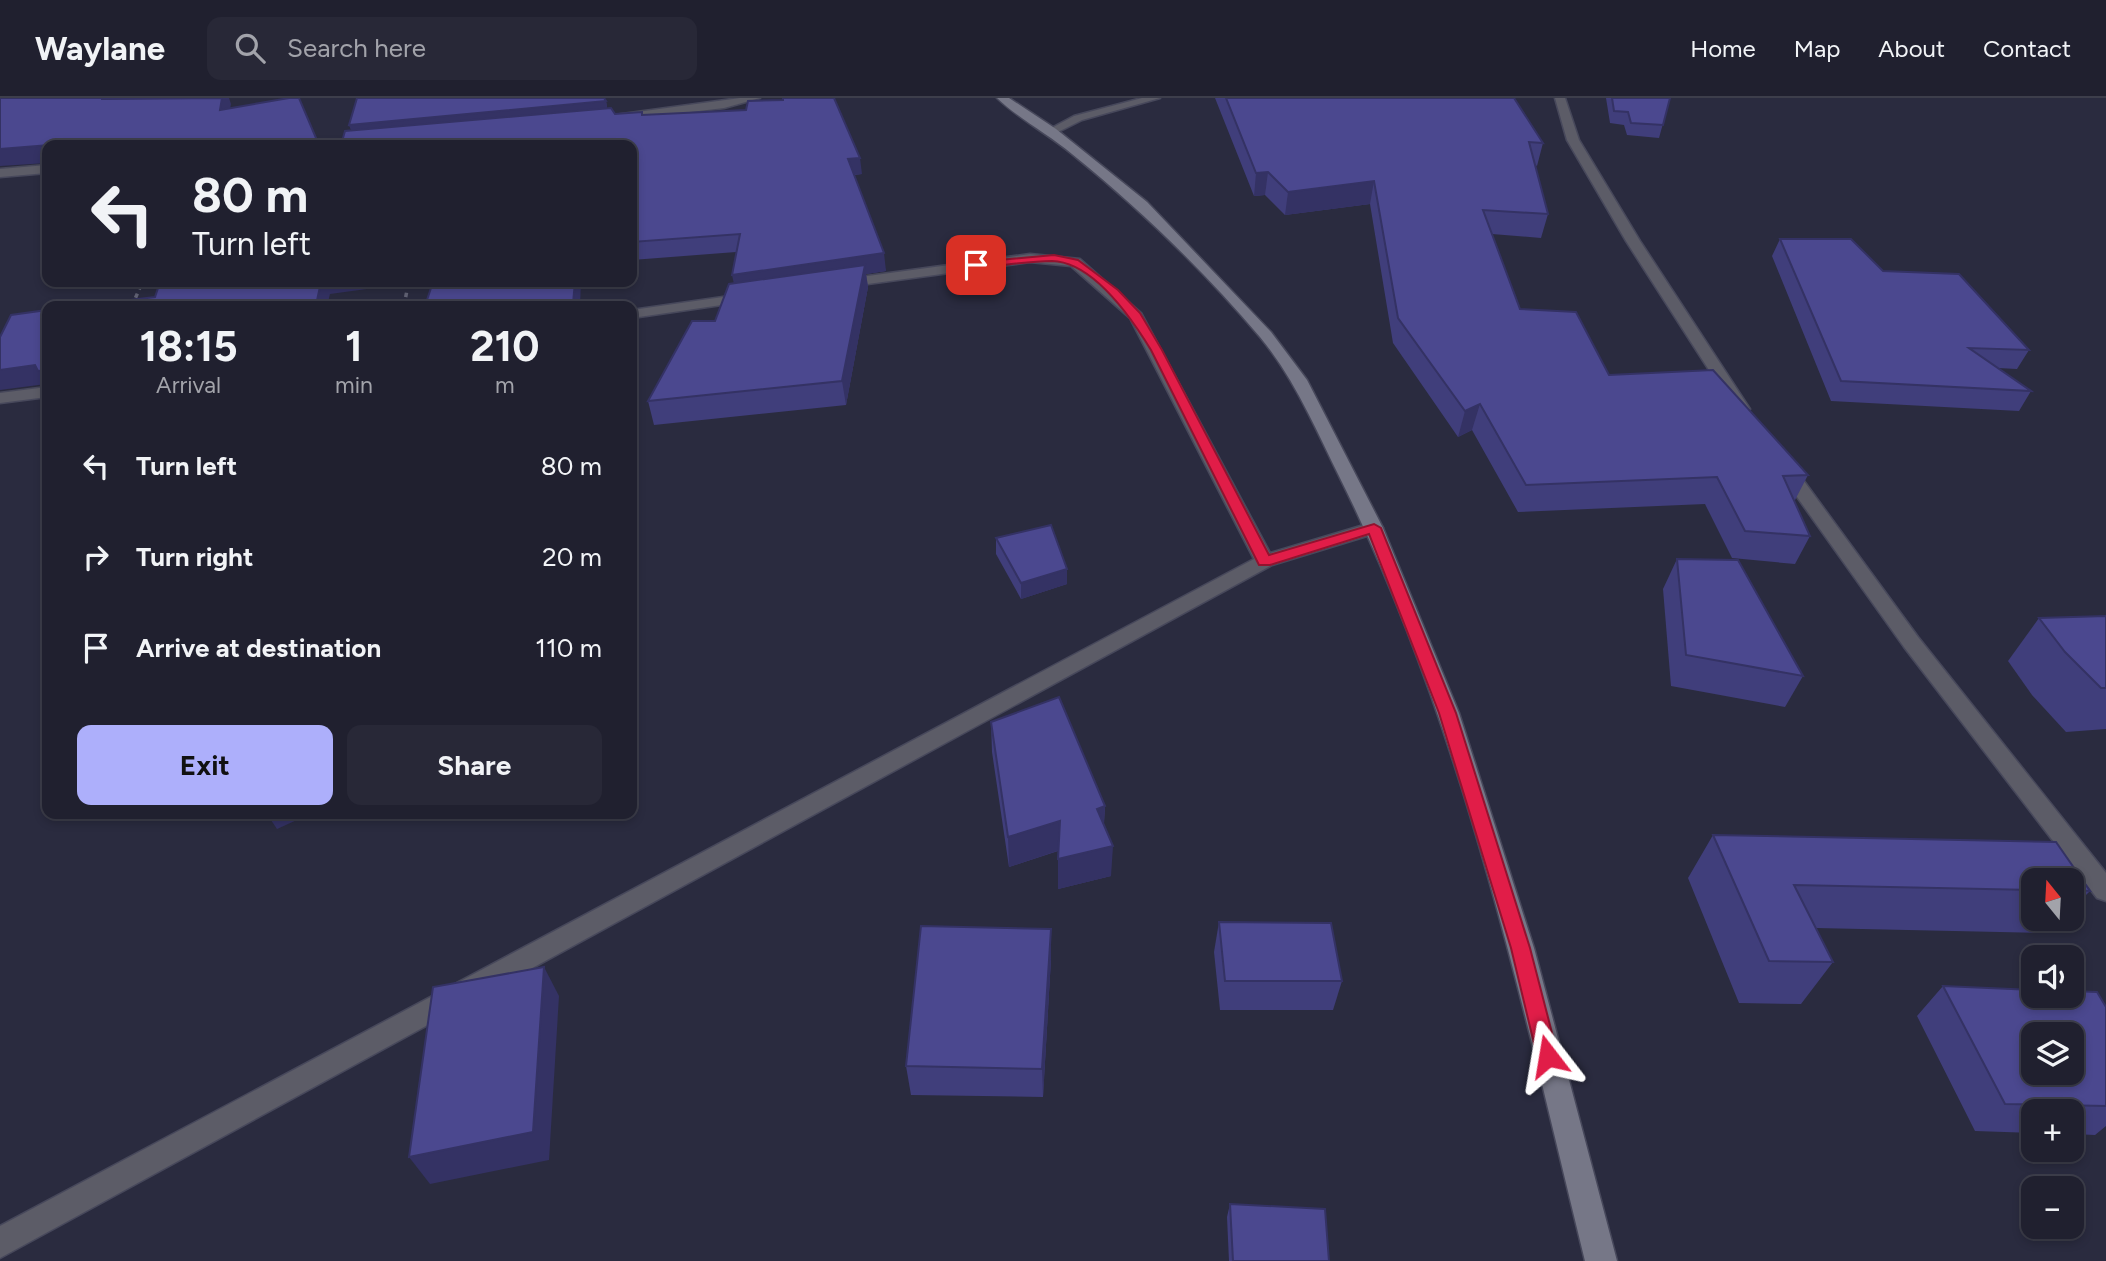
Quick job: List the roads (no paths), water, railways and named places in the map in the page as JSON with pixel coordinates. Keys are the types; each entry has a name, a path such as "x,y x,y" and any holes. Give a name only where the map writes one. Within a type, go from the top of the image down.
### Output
{"main road":[{"path":"1002,98 1052,131 1142,205 1266,335 1299,380 1374,528 1448,713 1508,909 1601,1261"}],"street":[{"path":"596,120 724,105 755,98"},
{"path":"1052,131 1078,118 1155,98"},
{"path":"1560,98 1573,140 1633,241 1751,422"},
{"path":"0,173 42,169"},
{"path":"826,286 1030,258 1075,262 1114,292 1136,316 1265,561"},
{"path":"637,313 771,294"},
{"path":"0,398 42,393"},
{"path":"1775,455 1911,642 2106,891"},
{"path":"0,1244 1265,561 1374,528"}]}
